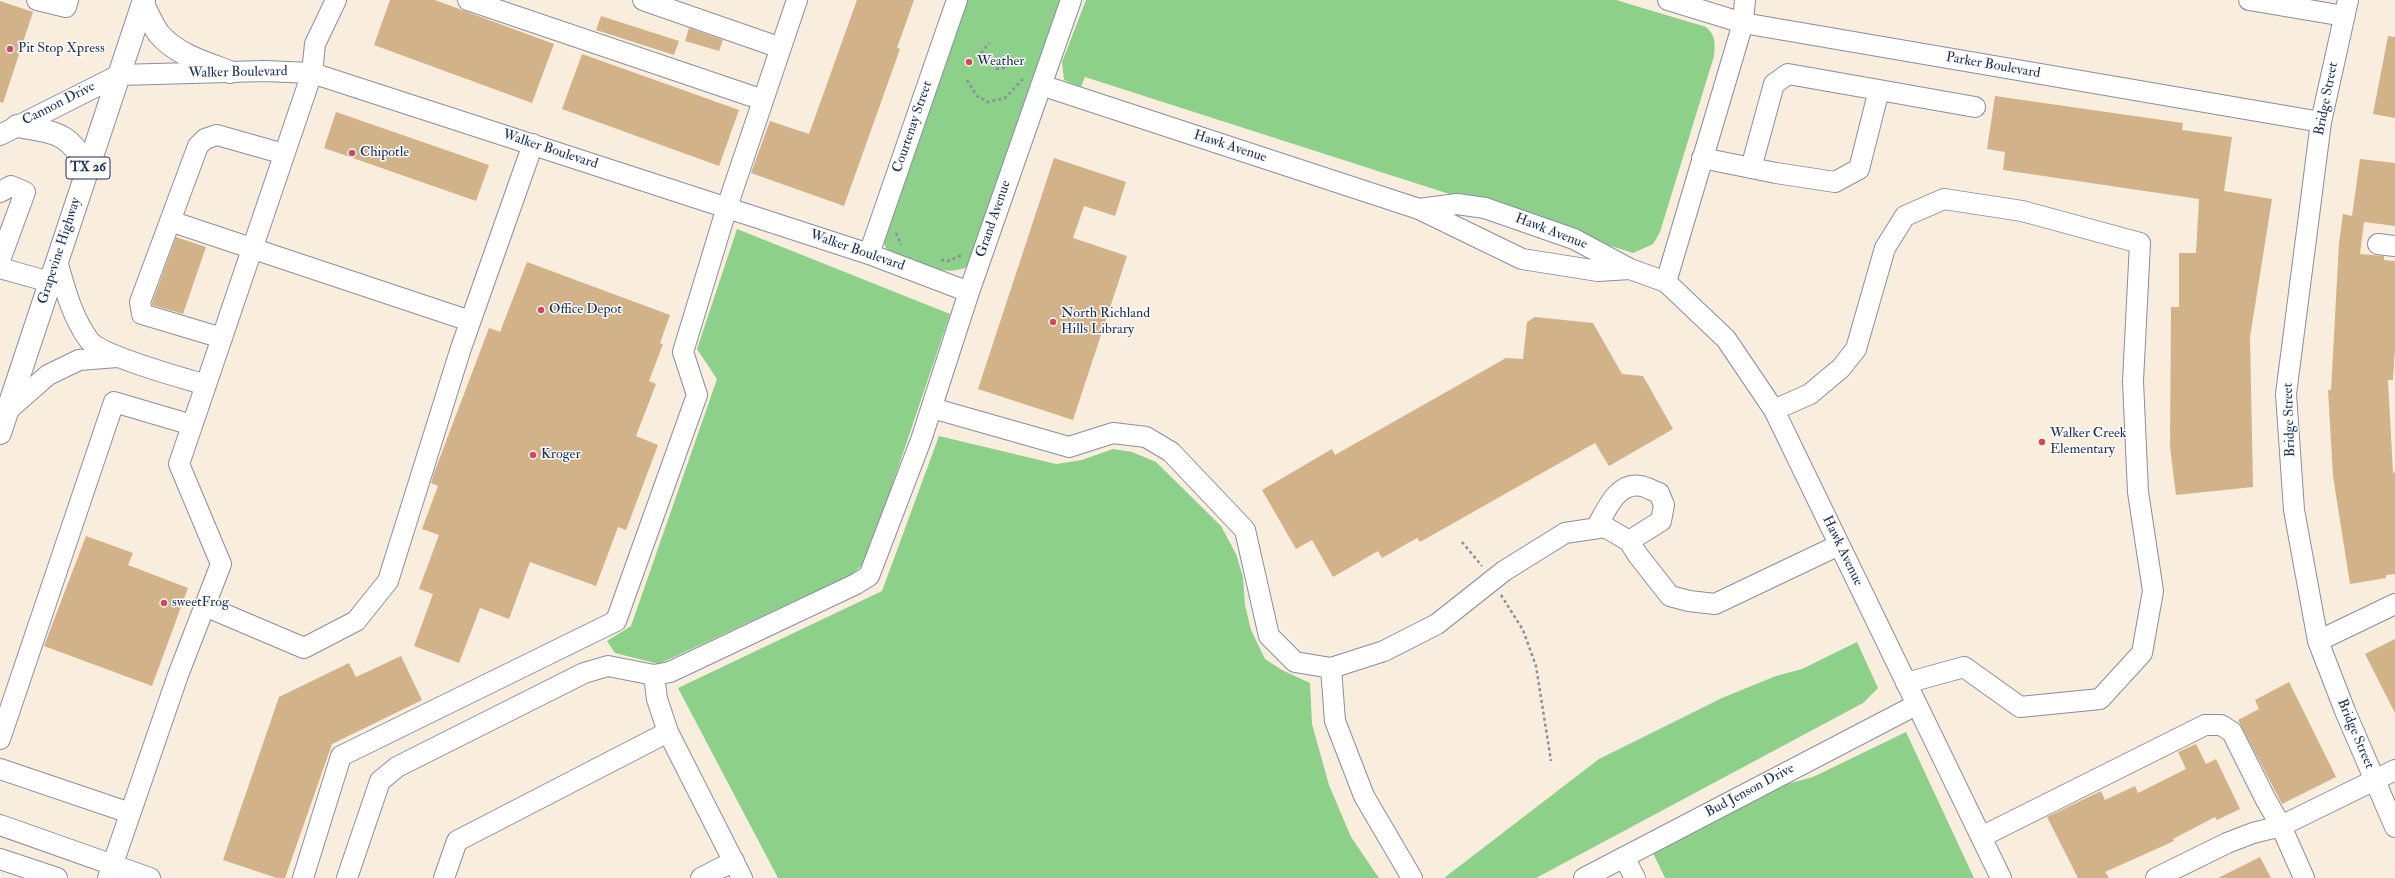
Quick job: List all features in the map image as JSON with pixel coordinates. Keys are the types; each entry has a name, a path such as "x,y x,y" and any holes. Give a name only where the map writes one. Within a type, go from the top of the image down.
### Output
{"main road":[{"path":"143,2 160,34 177,48 186,55 230,72"},
{"name":"Grapevine Highway","path":"3,421 143,2"},
{"path":"5,129 56,132 75,146 87,170"}],"street":[{"path":"37,0 66,7 68,0"},
{"path":"110,871 178,675 221,564 179,464 312,73 315,44 334,0"},
{"path":"468,0 763,100"},
{"path":"643,0 781,48"},
{"path":"303,878 341,756 616,621 697,395 683,352 727,207 797,0"},
{"name":"Courtenay Street","path":"869,254 957,0"},
{"name":"Grand Avenue","path":"654,675 670,672 856,584 869,576 932,408 1032,86 1071,0"},
{"name":"Parker Boulevard","path":"1668,0 1743,23 2321,122"},
{"path":"1666,282 1743,23 1744,0"},
{"path":"2249,0 2346,8"},
{"name":"Bridge Street","path":"2346,8 2321,122 2286,394 2294,510 2318,640 2345,711 2395,827"},
{"name":"Walker Boulevard","path":"119,75 230,72 312,73 869,254 969,292"},
{"path":"1751,168 1774,84 1788,74 1975,107"},
{"name":"Cannon Drive","path":"5,129 119,75"},
{"name":"Hawk Avenue","path":"1032,86 1419,209 1522,259 1598,271 1630,269"},
{"path":"1702,158 1835,182 1859,169 1879,90"},
{"path":"222,338 142,314 140,302 198,146 205,139 217,135 284,154"},
{"path":"205,606 304,648 356,621 388,581 470,321 533,144"},
{"path":"0,192 11,186 25,192 0,260"},
{"path":"1774,410 1810,394 1841,368 1856,349 1885,248 1905,216 1944,199 2022,211 2140,243 2133,381 2138,492 2153,591 2142,653 2100,699 2020,707 1964,667 1906,683"},
{"name":"Hawk Avenue","path":"1419,209 1457,204 1485,208 1574,239 1630,269 1666,282 1726,339 1774,410 2001,878"},
{"path":"170,221 470,321"},
{"path":"57,261 70,308 90,342 117,357 206,385"},
{"path":"0,268 50,282"},
{"path":"3,421 48,375 79,360 117,357"},
{"path":"0,739 114,402 192,425"},
{"path":"932,408 1070,447 1113,433 1146,437 1171,452 1245,530 1269,636 1295,662 1331,668 1384,651 1437,624 1492,581 1565,534 1605,527 1629,541 1636,554 1670,596 1689,601 1715,604 1839,545"},
{"path":"1596,528 1612,500 1626,487 1641,486 1659,493 1664,505 1661,521 1629,541"},
{"path":"2318,640 2395,604"},
{"path":"347,878 380,781 397,767 584,673 608,666 654,675 657,699 668,732 738,870 701,878"},
{"path":"1331,668 1335,720 1364,796 1412,878"},
{"name":"Bud Jenson Drive","path":"1584,878 1916,705"},
{"path":"1981,836 2205,725 2221,725 2232,732 2266,800 2282,826 2304,878"},
{"path":"444,878 457,840 668,732"},
{"path":"0,769 130,813"},
{"path":"2156,878 2227,843 2253,832 2282,826 2395,770"},
{"path":"0,825 110,871 150,878"},
{"path":"1624,857 1635,878"},
{"path":"0,859 57,878"}],"path":[{"path":"981,53 989,43"},
{"path":"996,69 1008,67"},
{"path":"967,80 977,96 988,102 1005,98 1027,76 1032,86"},
{"path":"898,225 896,232 904,249"},
{"path":"940,259 948,262 956,260 964,254"},
{"path":"1462,542 1492,581 1523,630 1536,666 1551,761"}],"green space":[{"path":"964,0 1061,0 969,266 959,270 950,271 930,268 892,253 886,248 883,241"},
{"path":"1086,0 1616,0 1706,27 1712,34 1715,47 1714,56 1660,232 1653,244 1633,253 1085,77 1081,87 1064,80 1062,62"},
{"path":"737,229 950,314 867,560 853,574 659,664 615,653 607,641 631,626 717,379 697,349"},
{"path":"939,436 1056,464 1082,460 1113,449 1132,452 1156,462 1221,526 1236,554 1243,577 1245,605 1251,630 1265,659 1282,670 1310,683 1312,724 1329,785 1351,837 1379,878 778,878 678,688 882,591"},
{"path":"1857,642 1878,688 1863,703 1536,878 1444,878 1599,759 1722,698 1776,676 1802,669"},
{"path":"1906,732 1974,878 1665,878 1653,853 1768,789 1813,777"}],"building":[{"path":"390,0 435,0 554,44 532,103 374,45"},
{"path":"857,0 914,0 897,48 900,49 844,206 751,173 770,121 809,134"},
{"name":"Pit Stop Xpress","path":"0,1 33,12 3,103 0,102"},
{"path":"601,16 679,41 674,55 596,30"},
{"path":"689,28 723,40 719,51 685,41"},
{"path":"2388,36 2395,37 2395,118 2373,114"},
{"path":"582,54 739,110 719,166 562,109"},
{"path":"1995,96 2183,123 2182,130 2232,137 2224,191 2272,199 2250,337 2253,487 2176,495 2170,447 2171,307 2179,307 2179,253 2196,253 2199,199 2003,170 2005,152 1987,149"},
{"path":"336,112 489,165 476,201 324,148"},
{"name":"North Richland Hills Library","path":"1054,158 1126,182 1115,216 1084,206 1073,238 1127,256 1073,420 978,389"},
{"path":"2360,159 2395,163 2395,226 2364,222 2360,254 2384,256 2384,260 2395,261 2395,349 2393,380 2388,380 2393,473 2395,472 2395,574 2386,575 2386,578 2350,584 2333,476 2328,390 2331,390 2339,243 2343,214 2352,216"},
{"path":"176,237 206,247 183,314 152,305"},
{"path":"527,262 670,315 660,343 663,344 649,381 656,384 636,436 658,445 626,530 618,527 596,586 530,562 509,619 480,608 459,663 414,646 433,594 419,589 439,535 422,529 438,486 431,483 434,473 489,328 500,332"},
{"path":"1535,317 1593,323 1622,374 1643,376 1673,429 1609,466 1595,443 1420,542 1417,538 1382,558 1378,551 1333,577 1312,540 1296,549 1262,490 1332,449 1335,455 1506,358 1523,359 1527,322"},
{"path":"86,536 133,553 128,565 188,588 152,686 44,646"},
{"path":"2395,639 2395,713 2365,654"},
{"path":"401,656 422,700 332,744 285,878 277,878 223,860 279,697 349,663 356,677"},
{"path":"2289,682 2336,777 2282,804 2238,720 2259,709 2255,700"},
{"path":"2196,744 2206,764 2216,759 2240,809 2217,820 2215,817 2173,839 2174,841 2105,872 2109,878 2078,878 2047,817 2101,791 2105,800 2135,786 2138,793 2186,769 2178,752"},
{"path":"2260,857 2271,878 2218,878"}],"place":[{"name":"Pit Stop Xpress","path":"10,49"},
{"name":"Weather","path":"969,62"},
{"name":"Chipotle","path":"352,153"},
{"name":"Office Depot","path":"541,310"},
{"name":"North Richland Hills Library","path":"1053,322"},
{"name":"Walker Creek Elementary","path":"2042,442"},
{"name":"Kroger","path":"533,455"},
{"name":"sweetFrog","path":"164,603"}]}
